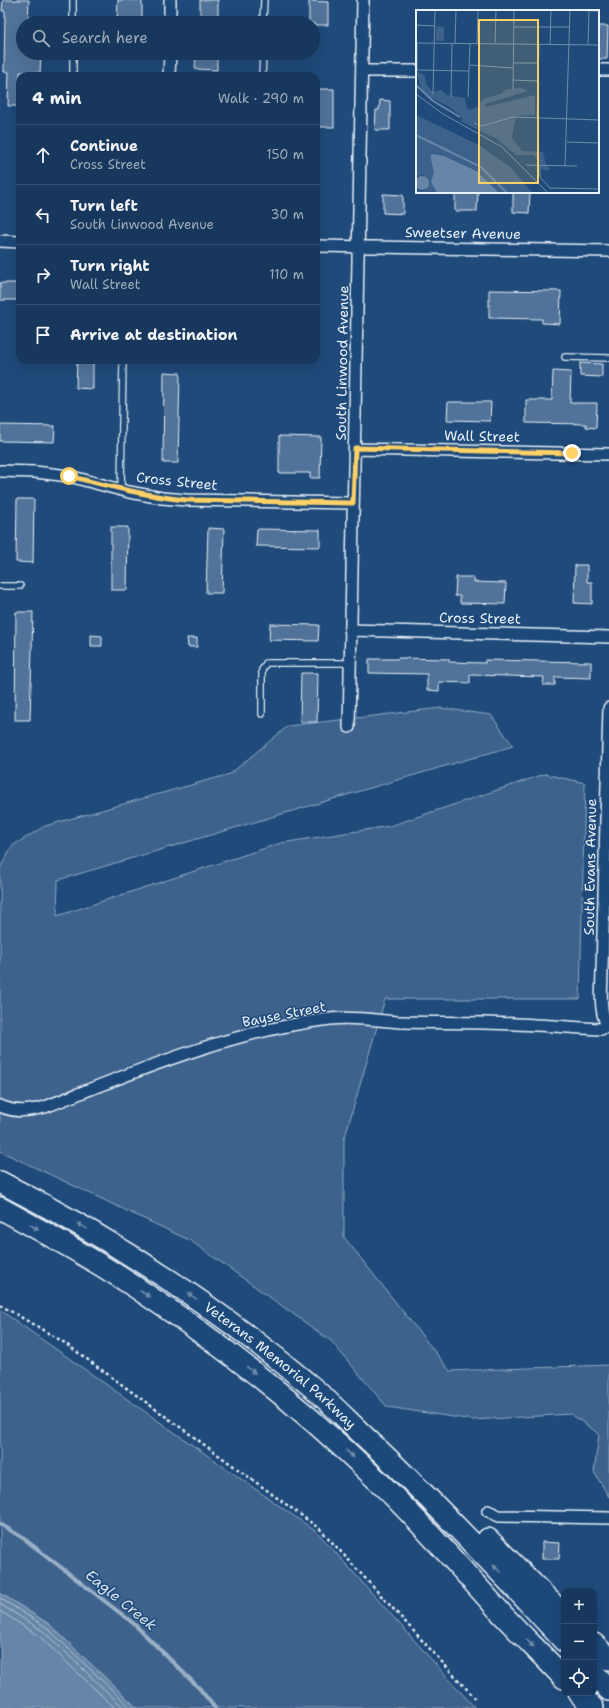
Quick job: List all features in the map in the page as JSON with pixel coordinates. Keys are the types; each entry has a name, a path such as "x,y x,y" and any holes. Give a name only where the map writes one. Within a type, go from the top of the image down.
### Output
{"highway":[{"name":"Veterans Memorial Parkway","path":"0,1182 46,1205 154,1270 235,1325 308,1384 418,1486 561,1638"},
{"name":"Veterans Memorial Parkway","path":"0,1208 67,1245 150,1297 262,1379 328,1435 414,1516 503,1615 561,1675"},
{"path":"308,1384 335,1399 369,1427 561,1612"},
{"path":"597,1647 609,1660"},
{"path":"597,1676 609,1690"},
{"path":"582,1696 593,1708"}],"street":[{"path":"170,0 170,16"},
{"name":"South Linwood Avenue","path":"349,727 363,0"},
{"path":"169,72 170,60"},
{"path":"362,71 416,71"},
{"path":"0,241 16,242"},
{"name":"Sweetser Avenue","path":"320,246 609,251"},
{"name":"Wall Street","path":"355,448 609,454"},
{"name":"Cross Street","path":"0,471 69,476 121,490 162,498 186,500 353,503"},
{"name":"Cross Street","path":"350,630 609,637"},
{"name":"South Evans Avenue","path":"608,1027 602,1011 606,909 609,708"},
{"name":"Bayse Street","path":"0,1106 18,1111 28,1111 45,1107 183,1054 297,1024 331,1019 350,1018 601,1029 608,1027"},
{"path":"488,1511 500,1516 609,1518"}],"lane":[{"path":"73,0 73,16"},
{"path":"263,16 264,0"},
{"path":"73,60 73,72"},
{"path":"262,60 262,72"},
{"path":"565,357 609,358"},
{"path":"121,490 123,364"},
{"path":"0,586 20,586"},
{"path":"262,714 262,670 266,663 350,663"}],"path":[{"path":"0,1305 62,1341 320,1529 475,1698"}],"shaded area":[{"path":"441,708 491,715 513,746 58,880 57,916 281,843 390,826 545,774 585,783 580,999 385,999 344,1140 344,1237 450,1371 609,1365 609,1497 594,1472 599,1434 571,1414 473,1420 387,1407 331,1341 191,1241 0,1151 0,868 12,846 45,826 230,774 288,726"},
{"path":"0,1310 318,1533 475,1708 137,1708 49,1624 0,1593"}],"water":[{"path":"0,1593 49,1624 137,1708 0,1708"}],"building":[{"path":"3,0 29,0 28,16 16,16 16,60 41,60 40,72 16,72 16,106 8,106 9,72 4,72 5,11 2,11"},
{"path":"118,0 142,0 142,16 117,16"},
{"path":"200,0 218,0 218,16 200,16"},
{"path":"309,1 328,2 328,25 320,25 320,16 309,16"},
{"path":"599,26 608,26 607,59 599,59"},
{"path":"196,60 217,60 217,70 195,69"},
{"path":"320,89 334,89 334,127 320,127"},
{"path":"380,100 390,101 390,130 375,130 376,110 379,110"},
{"path":"455,193 478,193 477,211 455,211"},
{"path":"513,193 530,193 529,213 513,212"},
{"path":"383,194 403,195 403,214 383,213"},
{"path":"0,283 16,283 16,300 0,300"},
{"path":"489,290 561,291 560,324 542,323 542,319 489,318"},
{"path":"580,363 602,364 602,377 580,376"},
{"path":"77,364 93,364 93,389 76,388"},
{"path":"553,371 571,372 570,403 597,403 596,428 586,427 586,424 526,423 526,400 552,400"},
{"path":"164,372 180,373 178,463 163,463"},
{"path":"448,402 491,402 490,421 447,420"},
{"path":"0,425 55,426 54,442 0,441"},
{"path":"279,436 321,437 320,478 310,478 310,473 279,473"},
{"path":"17,499 34,499 33,563 16,562"},
{"path":"111,527 128,527 127,590 111,590"},
{"path":"208,528 224,529 222,593 206,593"},
{"path":"257,529 320,530 320,547 256,546"},
{"path":"575,565 587,565 587,582 592,582 592,604 574,603"},
{"path":"456,577 474,577 474,582 506,583 505,604 460,603 460,596 455,596"},
{"path":"16,612 33,612 30,720 15,720"},
{"path":"270,624 319,625 318,641 269,640"},
{"path":"91,635 102,636 102,646 91,646"},
{"path":"187,638 197,638 197,647 188,647"},
{"path":"369,659 449,659 449,662 485,663 485,660 591,662 591,678 555,677 555,685 543,685 544,677 470,675 470,683 439,682 439,691 427,690 427,674 369,673"},
{"path":"301,673 318,673 317,722 300,722"},
{"path":"542,1542 560,1543 559,1559 542,1559"}],"waterway":[{"name":"Eagle Creek","path":"0,1524 23,1538 133,1623 200,1689 215,1708"}],"route":[{"path":"69,476 129,492 162,498 296,503 353,503 355,448 572,453"}]}
